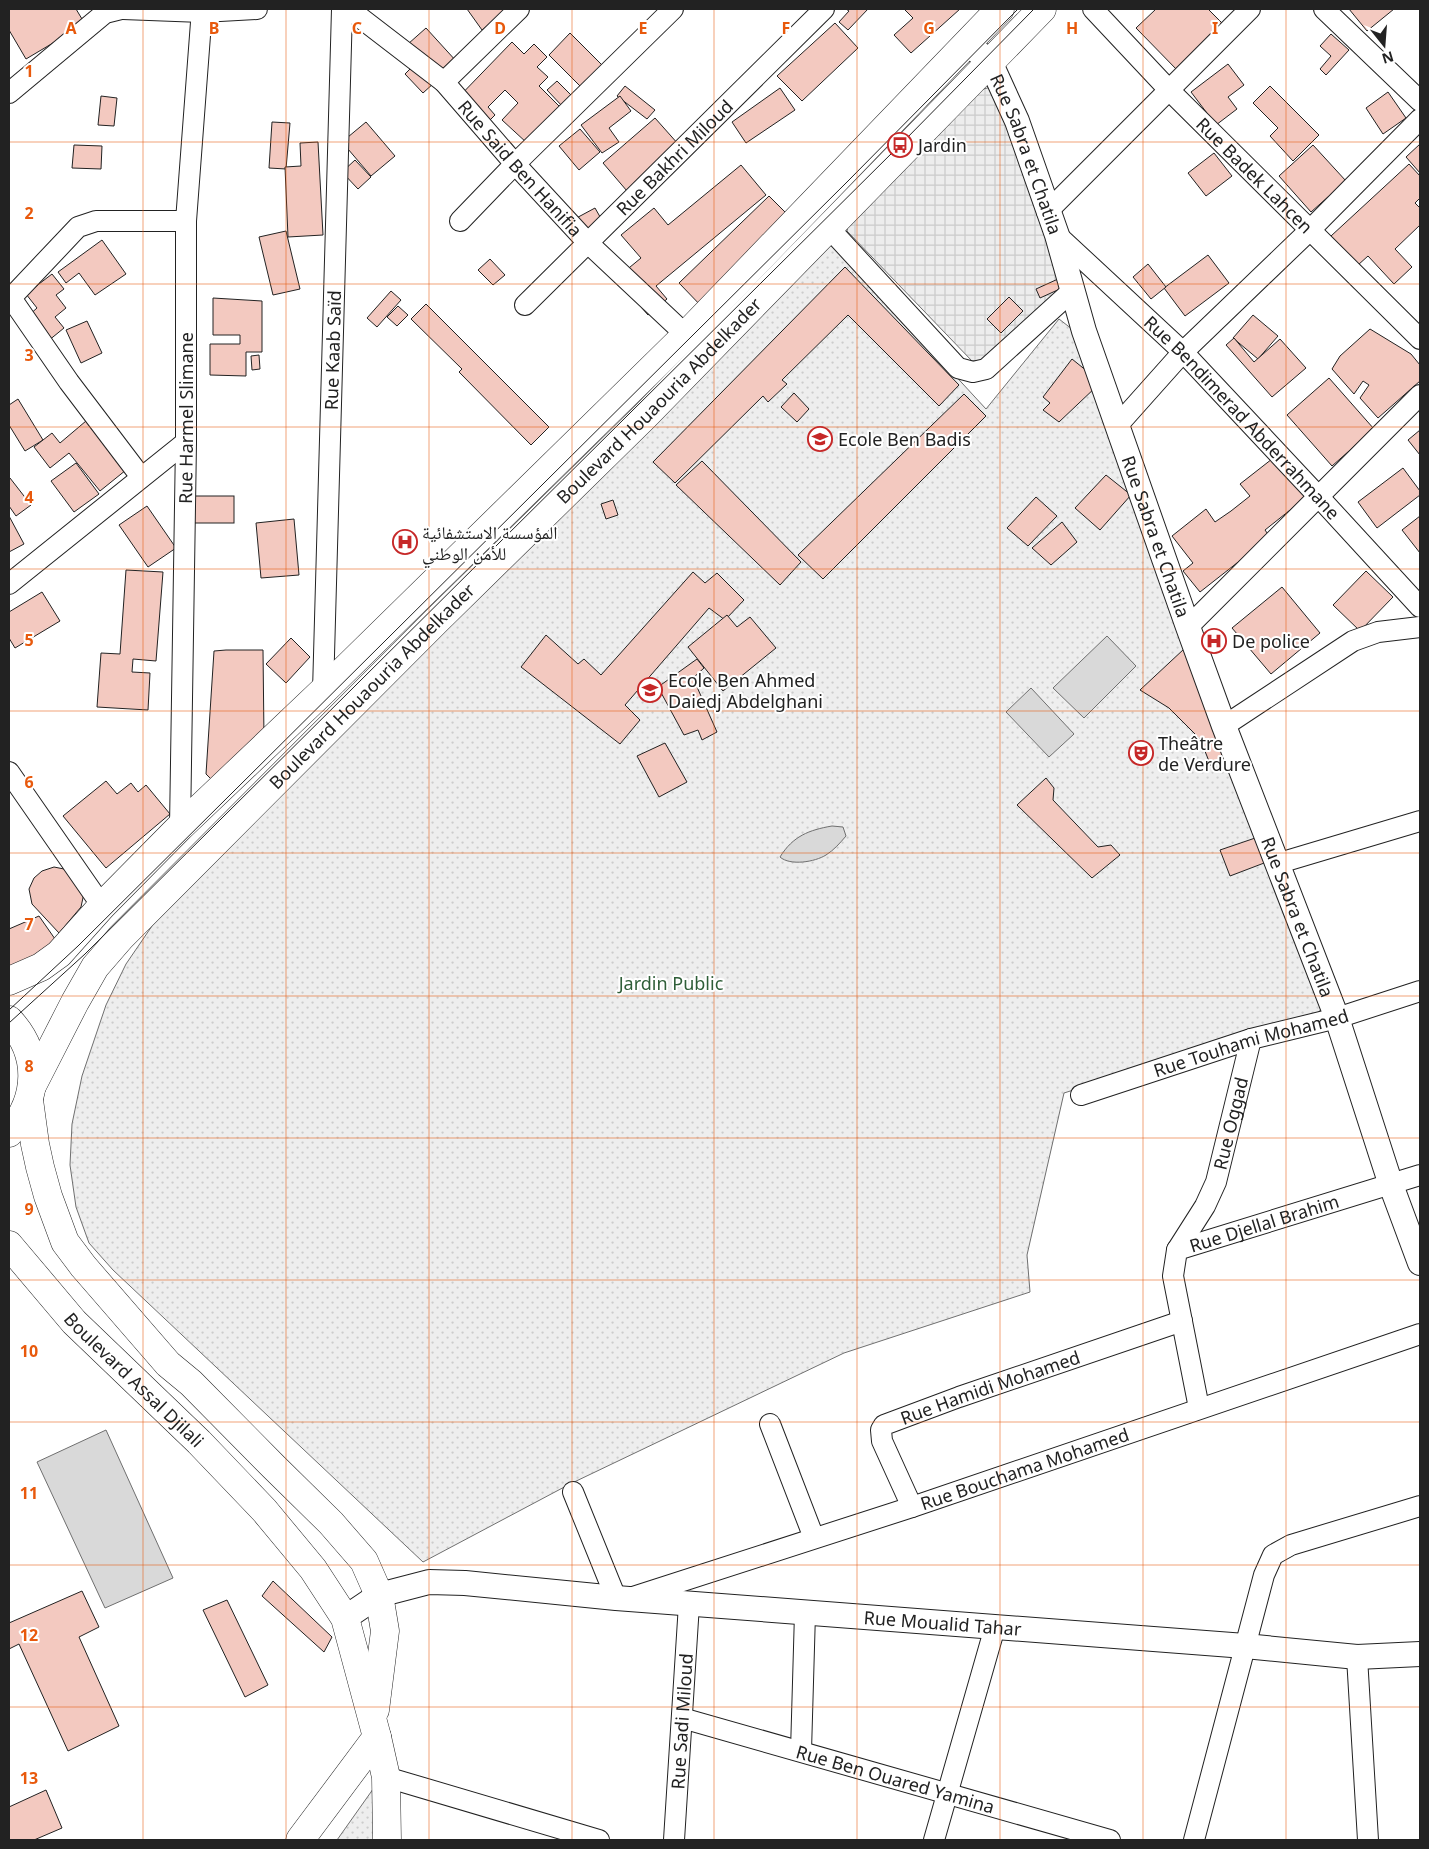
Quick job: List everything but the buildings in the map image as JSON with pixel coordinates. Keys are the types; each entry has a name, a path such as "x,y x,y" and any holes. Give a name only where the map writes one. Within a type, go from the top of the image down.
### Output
{"main road":[{"name":"Boulevard Houaouria Abdelkader","path":"9,981 41,967 58,954 180,828 323,691 686,335 1000,9"},
{"name":"Boulevard Houaouria Abdelkader","path":"9,1133 19,1121 75,1002 95,967 121,937 409,648 645,416 1042,9"},
{"path":"9,1020 21,1035 28,1051 32,1068 31,1093 35,1144 48,1196 64,1242 168,1364 191,1383 331,1523 364,1561 379,1595 386,1631 375,1729 300,1840"},
{"name":"Boulevard Assal Djilali","path":"9,1245 74,1322 199,1442 254,1501 313,1569 345,1618 386,1777 387,1840"},
{"path":"164,1409 191,1383"},
{"path":"254,1501 274,1468"}],"street":[{"path":"9,94 105,14 122,9 257,9"},
{"name":"Rue Kaab Saïd","path":"323,691 342,9"},
{"name":"Rue Said Ben Hanifia","path":"349,9 444,82 515,164 588,243 686,335"},
{"path":"444,82 519,9"},
{"path":"460,221 515,164 673,9"},
{"name":"Rue Bakhri Miloud","path":"525,305 824,9"},
{"name":"Rue Badek Lahcen","path":"1093,9 1170,91 1420,339"},
{"path":"1048,212 1250,9"},
{"path":"1324,9 1420,101"},
{"name":"Rue Harmel Slimane","path":"180,828 186,442 186,221 202,10"},
{"path":"968,43 990,64"},
{"name":"Rue Sabra et Chatila","path":"990,64 1017,122 1057,235 1072,292 1117,426 1224,726 1337,1018 1391,1185 1420,1263"},
{"path":"1117,426 1183,352 1310,230 1420,119"},
{"path":"142,477 69,382 10,298 78,227 86,223 96,221 186,221"},
{"path":"829,228 958,368 973,372 986,369 1072,292"},
{"name":"Rue Bendimerad Abderrahmane","path":"1057,235 1183,352 1420,607"},
{"path":"1188,627 1420,396"},
{"path":"9,584 186,442"},
{"path":"1224,726 1353,641 1378,632 1420,627"},
{"path":"9,772 93,916"},
{"path":"1276,864 1420,821"},
{"name":"Rue Touhami Mohamed","path":"1081,1096 1251,1039 1337,1018 1420,991"},
{"name":"Rue Oggad","path":"1177,1250 1205,1206 1216,1182 1251,1039"},
{"name":"Rue Djellal Brahim","path":"1199,1408 1173,1276 1177,1250 1420,1175"},
{"name":"Rue Hamidi Mohamed","path":"912,1507 882,1441 881,1430 884,1425 959,1397 1182,1321"},
{"name":"Rue Bouchama Mohamed","path":"622,1598 912,1507 1420,1334"},
{"path":"770,1424 814,1538"},
{"path":"574,1492 622,1598"},
{"path":"1194,1840 1264,1575 1273,1555 1306,1540 1420,1506"},
{"name":"Rue Moualid Tahar","path":"345,1618 379,1595 392,1590 429,1582 465,1583 689,1604 1245,1646 1357,1657 1420,1654"},
{"name":"Rue Sadi Miloud","path":"674,1840 689,1604"},
{"path":"801,1751 805,1613"},
{"path":"934,1840 994,1627"},
{"path":"1357,1657 1368,1840"},
{"name":"Rue Ben Ouared Yamina","path":"682,1718 1110,1840"},
{"path":"386,1777 599,1840"}],"green space":[{"name":"Jardin Public","path":"831,241 986,409 1059,319 1090,343 1325,1002 1319,1012 1064,1093 1027,1255 1030,1292 844,1353 570,1484 423,1562 113,1270 89,1243 76,1207 70,1165 72,1124 82,1076 106,1005 126,964 152,926"},
{"path":"383,1775 384,1840 337,1840"}],"shaded area":[{"path":"991,87 1063,260 1060,292 981,361 972,361 847,231 849,221 980,90"},
{"path":"1107,636 1136,666 1084,718 1053,688"},
{"path":"1031,688 1074,734 1049,757 1006,712"},
{"path":"832,826 843,827 846,836 826,855 816,860 803,862 784,860 780,857 790,844 802,835"},
{"path":"106,1430 173,1578 105,1608 37,1462"}],"tram line":[{"path":"9,1010 78,946 848,181 1018,9"},
{"path":"9,1023 85,954 900,145 1034,9"}],"place":[{"name":"Jardin","path":"900,145"},
{"name":"Ecole Ben Badis","path":"820,439"},
{"name":"المؤسسة الاستشفائية للأمن الوطني","path":"405,542"},
{"name":"De police","path":"1214,641"},
{"name":"Ecole Ben Ahmed Daiedj Abdelghani","path":"650,690"},
{"name":"Theâtre de Verdure","path":"1141,753"}]}
